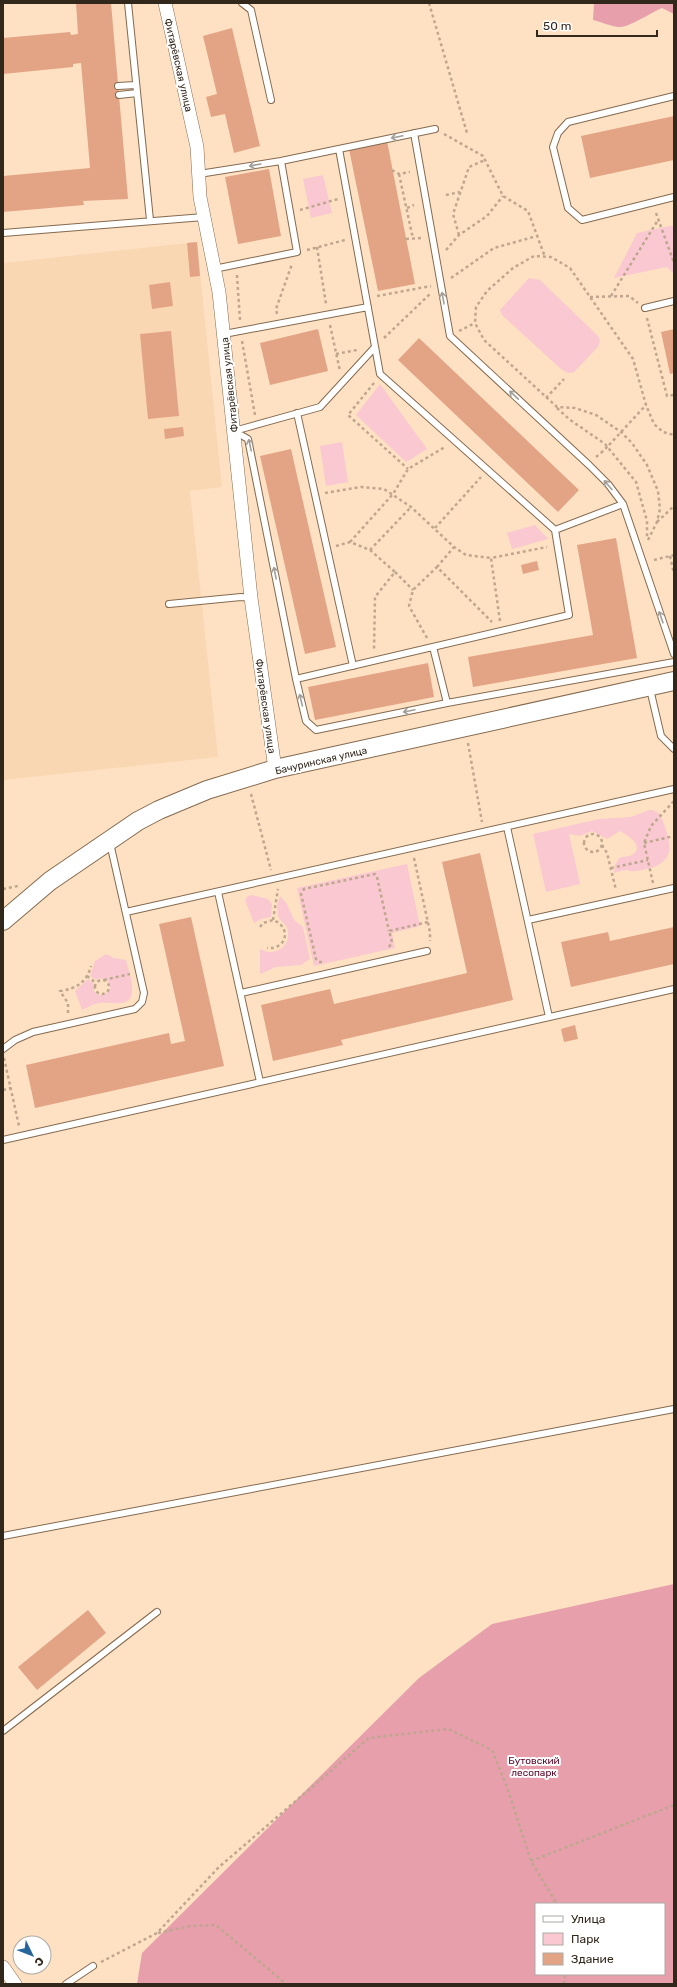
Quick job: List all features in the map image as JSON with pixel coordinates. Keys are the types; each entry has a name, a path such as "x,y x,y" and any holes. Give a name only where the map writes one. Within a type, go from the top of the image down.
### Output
{"street":[{"name":"Фитарёвская улица","path":"165,3 197,147 204,217 219,292 251,598 275,770"},
{"name":"Бачуринская улица","path":"3,921 50,881 110,840 145,818 187,798 275,770 674,681"},
{"path":"3,1967 15,1984"}],"lane":[{"path":"128,3 150,220"},
{"path":"242,3 251,10 271,100"},
{"path":"118,86 136,85"},
{"path":"118,95 137,93"},
{"path":"674,96 568,122 558,133 553,147 568,208 582,220 674,197"},
{"path":"199,174 281,161 435,129"},
{"path":"414,133 450,336 589,465 608,484 623,504 674,654"},
{"path":"296,679 569,615 555,530 380,374 339,149"},
{"path":"214,269 297,252 281,161"},
{"path":"3,233 150,220 204,217"},
{"path":"645,308 674,301"},
{"path":"224,334 368,307"},
{"path":"234,431 320,406 375,347"},
{"path":"297,413 353,666"},
{"path":"234,431 248,439 296,679 306,721 316,730 447,703 674,662"},
{"path":"555,530 623,504"},
{"path":"169,604 241,597 251,598"},
{"path":"433,647 447,703"},
{"path":"650,687 661,736 674,749"},
{"path":"126,912 674,789"},
{"path":"507,826 549,1017"},
{"path":"3,1049 24,1035 138,1007 144,996 110,840"},
{"path":"528,920 674,888"},
{"path":"218,892 260,1082"},
{"path":"241,993 427,951"},
{"path":"3,1140 674,989"},
{"path":"3,1536 674,1409"},
{"path":"3,1731 157,1612"},
{"path":"66,1984 93,1966"}],"path":[{"path":"429,3 467,133"},
{"path":"435,129 483,156 503,196 528,211 545,257"},
{"path":"459,235 453,214 460,192 469,167 485,160"},
{"path":"392,170 399,174 420,171"},
{"path":"399,174 413,239"},
{"path":"446,195 460,192"},
{"path":"290,214 348,196"},
{"path":"437,260 459,235 487,216 503,196"},
{"path":"653,203 674,263"},
{"path":"407,208 414,205"},
{"path":"611,296 658,220"},
{"path":"406,240 432,236"},
{"path":"375,347 441,284 494,248 537,236"},
{"path":"297,252 355,237"},
{"path":"650,546 647,521 636,482 604,444 569,419 484,340 474,322 476,307 487,291 518,265 534,256 551,257 570,268 632,359 646,405 654,424 663,432 674,435"},
{"path":"279,324 276,309 292,265"},
{"path":"366,298 441,284"},
{"path":"590,297 629,296 645,308 667,396 674,395"},
{"path":"450,336 474,322"},
{"path":"380,374 348,414 408,469"},
{"path":"546,398 564,379"},
{"path":"601,453 646,405"},
{"path":"557,407 575,408 596,415 620,432 632,443 647,465 658,491 660,509 657,522 648,539"},
{"path":"327,550 350,542 393,494 408,469 454,441"},
{"path":"435,528 487,470"},
{"path":"315,496 361,487 384,489 411,506 454,547 466,555 491,558 557,545"},
{"path":"370,550 411,506"},
{"path":"657,522 674,506"},
{"path":"350,542 370,550 413,590"},
{"path":"433,647 409,606 413,590 437,567 454,547"},
{"path":"652,553 656,568"},
{"path":"654,560 674,555"},
{"path":"670,556 674,574"},
{"path":"491,558 501,631"},
{"path":"437,567 501,631"},
{"path":"374,661 375,597 395,572"},
{"path":"468,738 484,832"},
{"path":"250,789 274,879"},
{"path":"655,892 644,842 651,826 674,801"},
{"path":"602,845 596,852 590,852 584,845 584,839 588,834 594,834 601,839 602,845 607,853 618,900"},
{"path":"644,842 674,836"},
{"path":"411,848 428,922 430,938 427,951"},
{"path":"611,868 648,860"},
{"path":"328,961 320,962 316,959 301,894 304,889 375,874 377,877 392,944 389,947 381,949"},
{"path":"273,920 276,897 282,877"},
{"path":"3,889 24,884"},
{"path":"260,926 263,923 273,920 282,925 285,935 284,940 277,947 267,948"},
{"path":"389,931 428,922"},
{"path":"70,1024 68,1003 60,992 78,986 87,976 91,966"},
{"path":"96,983 139,972"},
{"path":"87,976 96,983"},
{"path":"96,983 96,991 101,994 105,993 108,986 103,980"},
{"path":"3,1052 22,1136"},
{"path":"3,1090 11,1088"},
{"path":"157,1933 219,1867 369,1738 448,1729 492,1750 507,1787 531,1862 556,1903"},
{"path":"531,1862 674,1805"},
{"path":"93,1966 157,1933 190,1926 216,1925 286,1984"}],"shaded area":[{"path":"197,242 222,487 190,491 218,757 3,780 3,263"}],"green space":[{"path":"594,3 674,3 674,14 662,8 634,23 623,27 618,27 593,20"},
{"path":"323,175 332,213 311,218 303,179"},
{"path":"674,225 674,274 667,267 614,278 637,233"},
{"path":"529,278 540,280 598,336 600,341 598,347 574,372 568,373 562,370 502,315 500,310"},
{"path":"380,384 427,449 406,462 356,415"},
{"path":"342,442 348,482 326,486 320,446"},
{"path":"535,525 548,539 512,549 507,533"},
{"path":"649,810 653,810 660,814 668,837 668,853 665,860 659,865 649,869 634,871 624,870 614,873 615,865 619,858 630,856 636,852 636,845 631,838 620,831 607,839 592,831 580,836 569,834 580,884 546,892 533,834 599,819 631,817"},
{"path":"407,864 420,926 392,933 395,948 314,966 297,888"},
{"path":"252,895 268,899 272,904 271,917 261,919 254,923 245,900 248,896"},
{"path":"280,896 287,904 294,920 303,927 310,959 301,965 276,967 260,974 260,949 272,952 277,951 282,948 288,939 287,927 278,917 277,906"},
{"path":"106,954 114,958 126,960 132,987 130,999 122,1003 97,1003 82,1010 75,991 88,979 94,984 94,992 99,995 104,995 110,990 109,984 106,980 96,980 90,976 95,961"},
{"name":"Бутовский лесопарк","path":"674,1584 674,1984 137,1984 142,1953 419,1678 492,1624"}],"building":[{"path":"76,3 111,3 128,199 83,201 84,205 3,212 3,176 90,168 81,63 73,64 73,67 3,74 3,38 70,32 71,35 78,34"},
{"path":"232,28 260,146 234,153 225,114 211,117 206,97 217,94 203,36"},
{"path":"674,116 674,160 590,178 581,136"},
{"path":"387,141 415,284 378,291 349,149"},
{"path":"269,169 281,236 238,244 225,177"},
{"path":"197,242 200,276 190,277 187,243"},
{"path":"170,282 173,306 152,309 149,285"},
{"path":"318,329 328,371 270,385 260,343"},
{"path":"674,329 674,373 670,374 661,332"},
{"path":"171,331 179,416 148,419 140,334"},
{"path":"419,338 579,490 558,512 398,360"},
{"path":"183,427 184,436 165,439 164,429"},
{"path":"291,449 336,647 305,654 260,456"},
{"path":"616,538 637,658 473,687 468,657 593,635 577,545"},
{"path":"537,561 539,570 523,574 521,565"},
{"path":"428,663 434,697 315,720 308,687"},
{"path":"480,853 513,1000 341,1040 343,1045 273,1061 261,1005 330,989 334,1004 467,973 442,862"},
{"path":"191,917 224,1066 35,1108 26,1065 169,1033 171,1044 185,1041 159,924"},
{"path":"674,927 674,964 571,987 561,942 608,932 610,941"},
{"path":"575,1025 578,1039 564,1042 561,1029"},
{"path":"88,1610 106,1633 37,1690 18,1667"}]}
